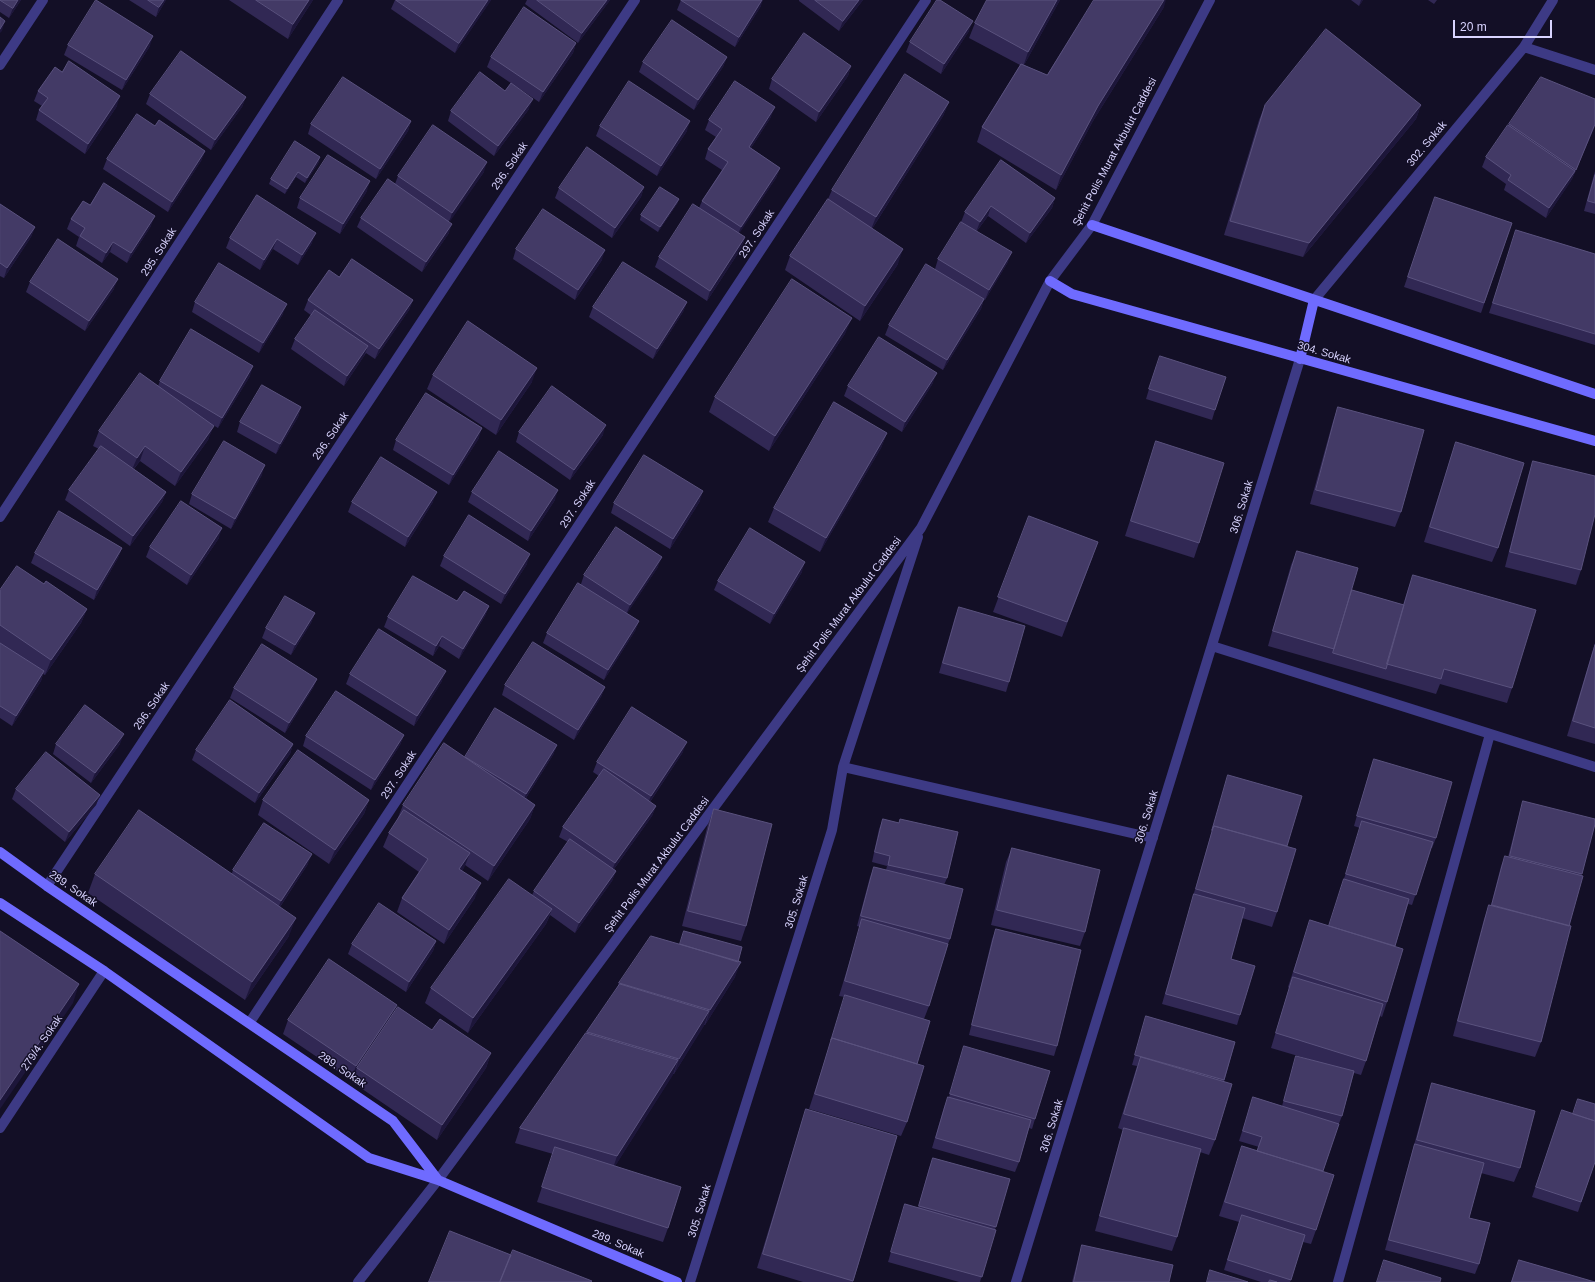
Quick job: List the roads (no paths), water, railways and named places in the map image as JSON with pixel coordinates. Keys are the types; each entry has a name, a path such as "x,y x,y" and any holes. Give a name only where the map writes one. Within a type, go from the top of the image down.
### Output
{"street":[{"path":"0,65 43,0"},
{"name":"295. Sokak","path":"0,517 338,0"},
{"name":"296. Sokak","path":"47,886 635,0"},
{"name":"297. Sokak","path":"250,1022 926,0"},
{"name":"Şehit Polis Murat Akbulut Caddesi","path":"358,1282 438,1180 921,528 1050,281 1092,225 1210,0"},
{"name":"302. Sokak","path":"1314,300 1524,47 1553,0"},
{"path":"1524,47 1595,70"},
{"path":"1092,225 1595,394"},
{"name":"304. Sokak","path":"1050,281 1072,294 1595,441"},
{"path":"1300,358 1314,300"},
{"name":"306. Sokak","path":"1016,1282 1300,358"},
{"name":"305. Sokak","path":"690,1282 832,830 843,767 921,528"},
{"path":"1212,646 1595,768"},
{"path":"1338,1282 1490,734"},
{"path":"843,767 1153,838"},
{"name":"289. Sokak","path":"0,852 47,886 250,1022 393,1121 438,1180 677,1282"},
{"path":"0,903 104,971 369,1158 438,1180"},
{"name":"279/4. Sokak","path":"0,1128 104,971"}]}
